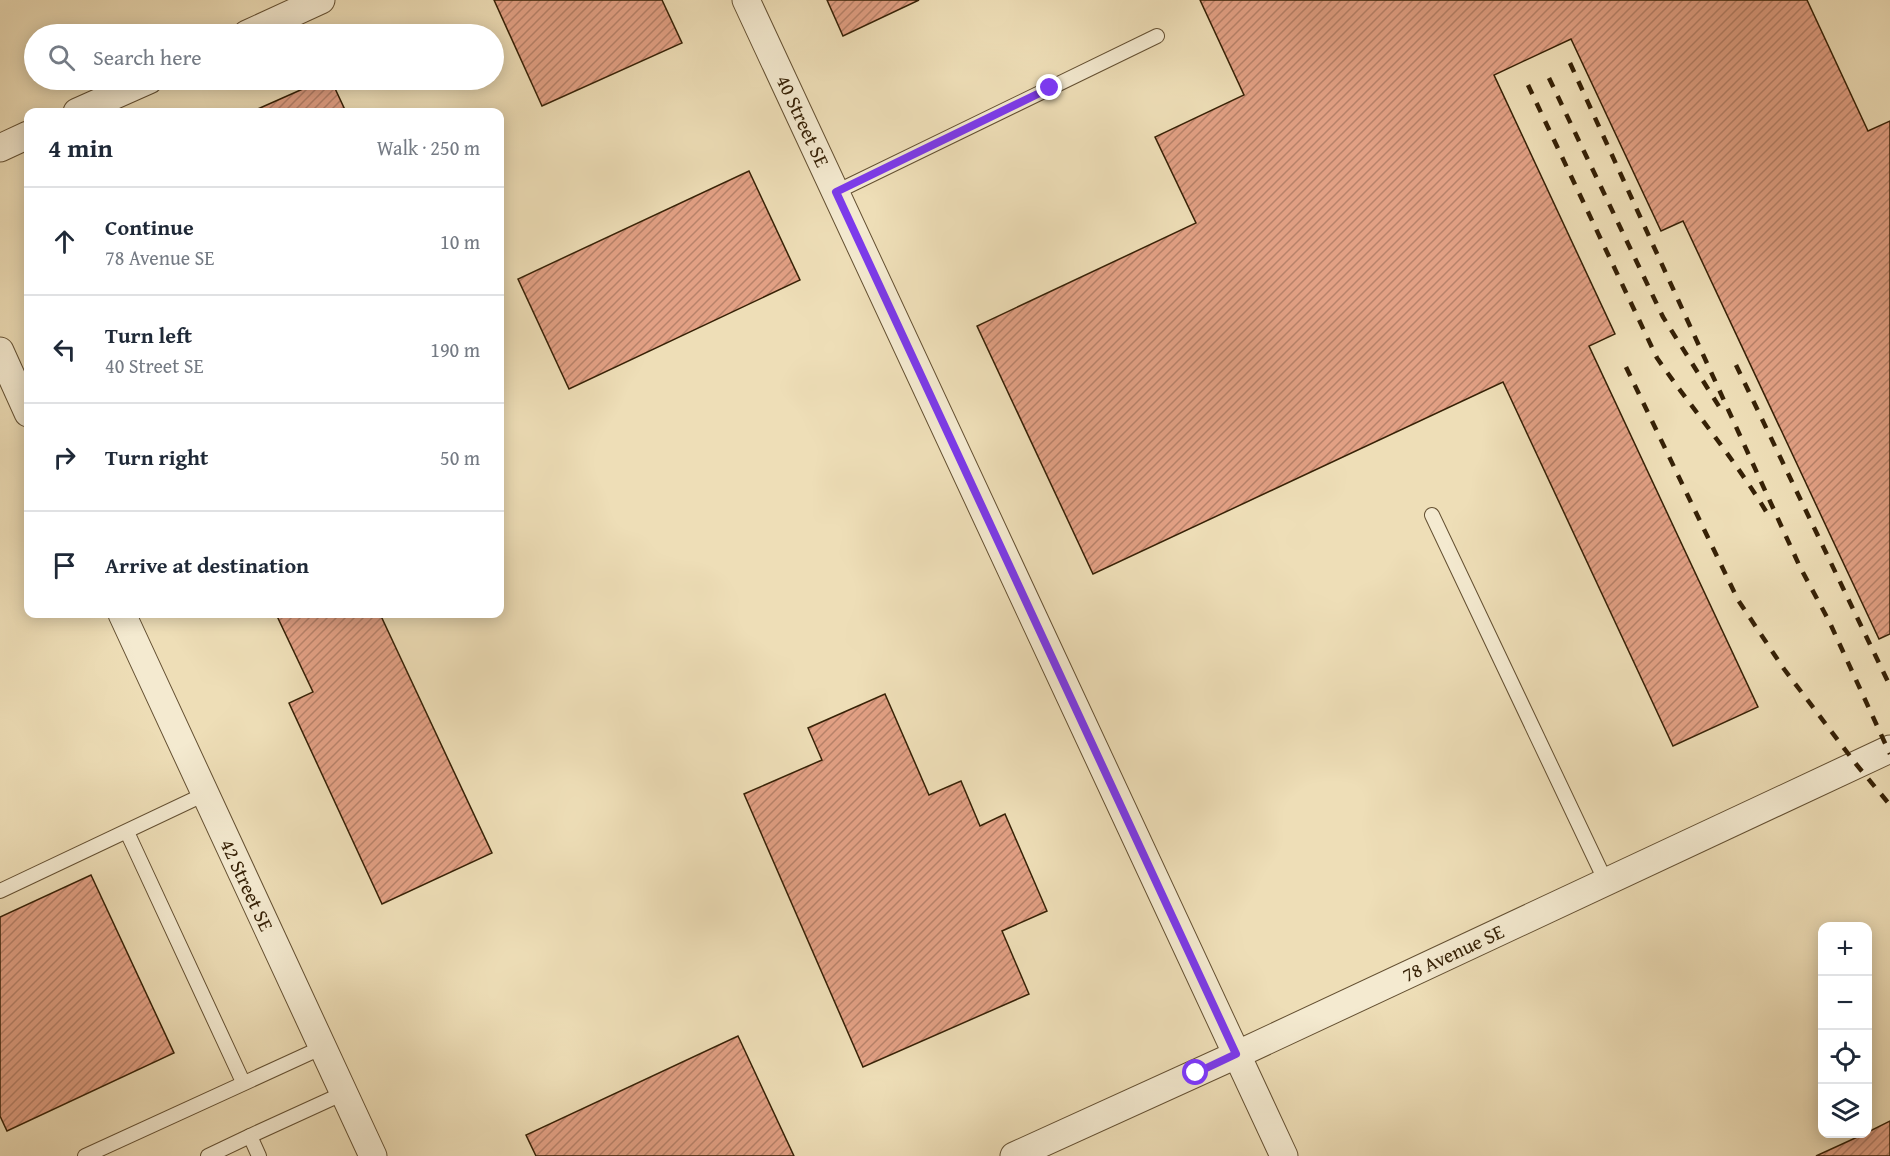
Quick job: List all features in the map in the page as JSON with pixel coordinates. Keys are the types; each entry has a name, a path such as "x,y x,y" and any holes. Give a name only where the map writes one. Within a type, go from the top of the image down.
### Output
{"street":[{"path":"269,24 321,0"},
{"name":"40 Street SE","path":"747,0 1284,1156"},
{"path":"86,108 126,90"},
{"path":"0,148 24,137"},
{"path":"0,351 24,404"},
{"name":"42 Street SE","path":"124,618 373,1156"},
{"name":"78 Avenue SE","path":"1014,1156 1890,748"}],"lane":[{"path":"836,192 1157,36"},
{"path":"1432,516 1606,882"},
{"path":"0,891 205,794"},
{"path":"128,832 243,1082"},
{"path":"85,1156 323,1047"},
{"path":"208,1156 344,1093"},
{"path":"250,1136 259,1156"}],"building":[{"path":"494,0 662,0 682,43 542,106"},
{"path":"827,0 919,0 843,36"},
{"path":"1200,0 1807,0 1868,131 1890,121 1890,634 1879,639 1683,221 1661,231 1571,39 1494,75 1615,334 1589,346 1758,707 1673,746 1503,382 1093,574 977,326 1196,223 1155,137 1244,95"},
{"path":"300,90 336,90 344,108 260,108"},
{"path":"749,171 800,280 569,389 518,279"},
{"path":"278,618 382,618 492,853 382,904 289,703 313,692"},
{"path":"885,694 929,795 961,781 980,826 1005,814 1047,911 1002,931 1029,994 863,1067 744,794 822,760 808,728"},
{"path":"91,875 174,1053 7,1131 0,1116 0,917"},
{"path":"738,1036 794,1156 536,1156 526,1135"},
{"path":"1890,1121 1890,1156 1816,1156 1855,1138 1872,1138 1872,1130"}],"railway":[{"path":"1570,63 1800,567 1829,621 1890,754"},
{"path":"1549,78 1663,317 1720,408"},
{"path":"1528,85 1657,358 1741,473 1767,513"},
{"path":"1736,365 1890,686"},
{"path":"1626,367 1738,600 1784,669 1890,805"}],"route":[{"path":"1050,88 836,192 1236,1054 1196,1073"}]}
